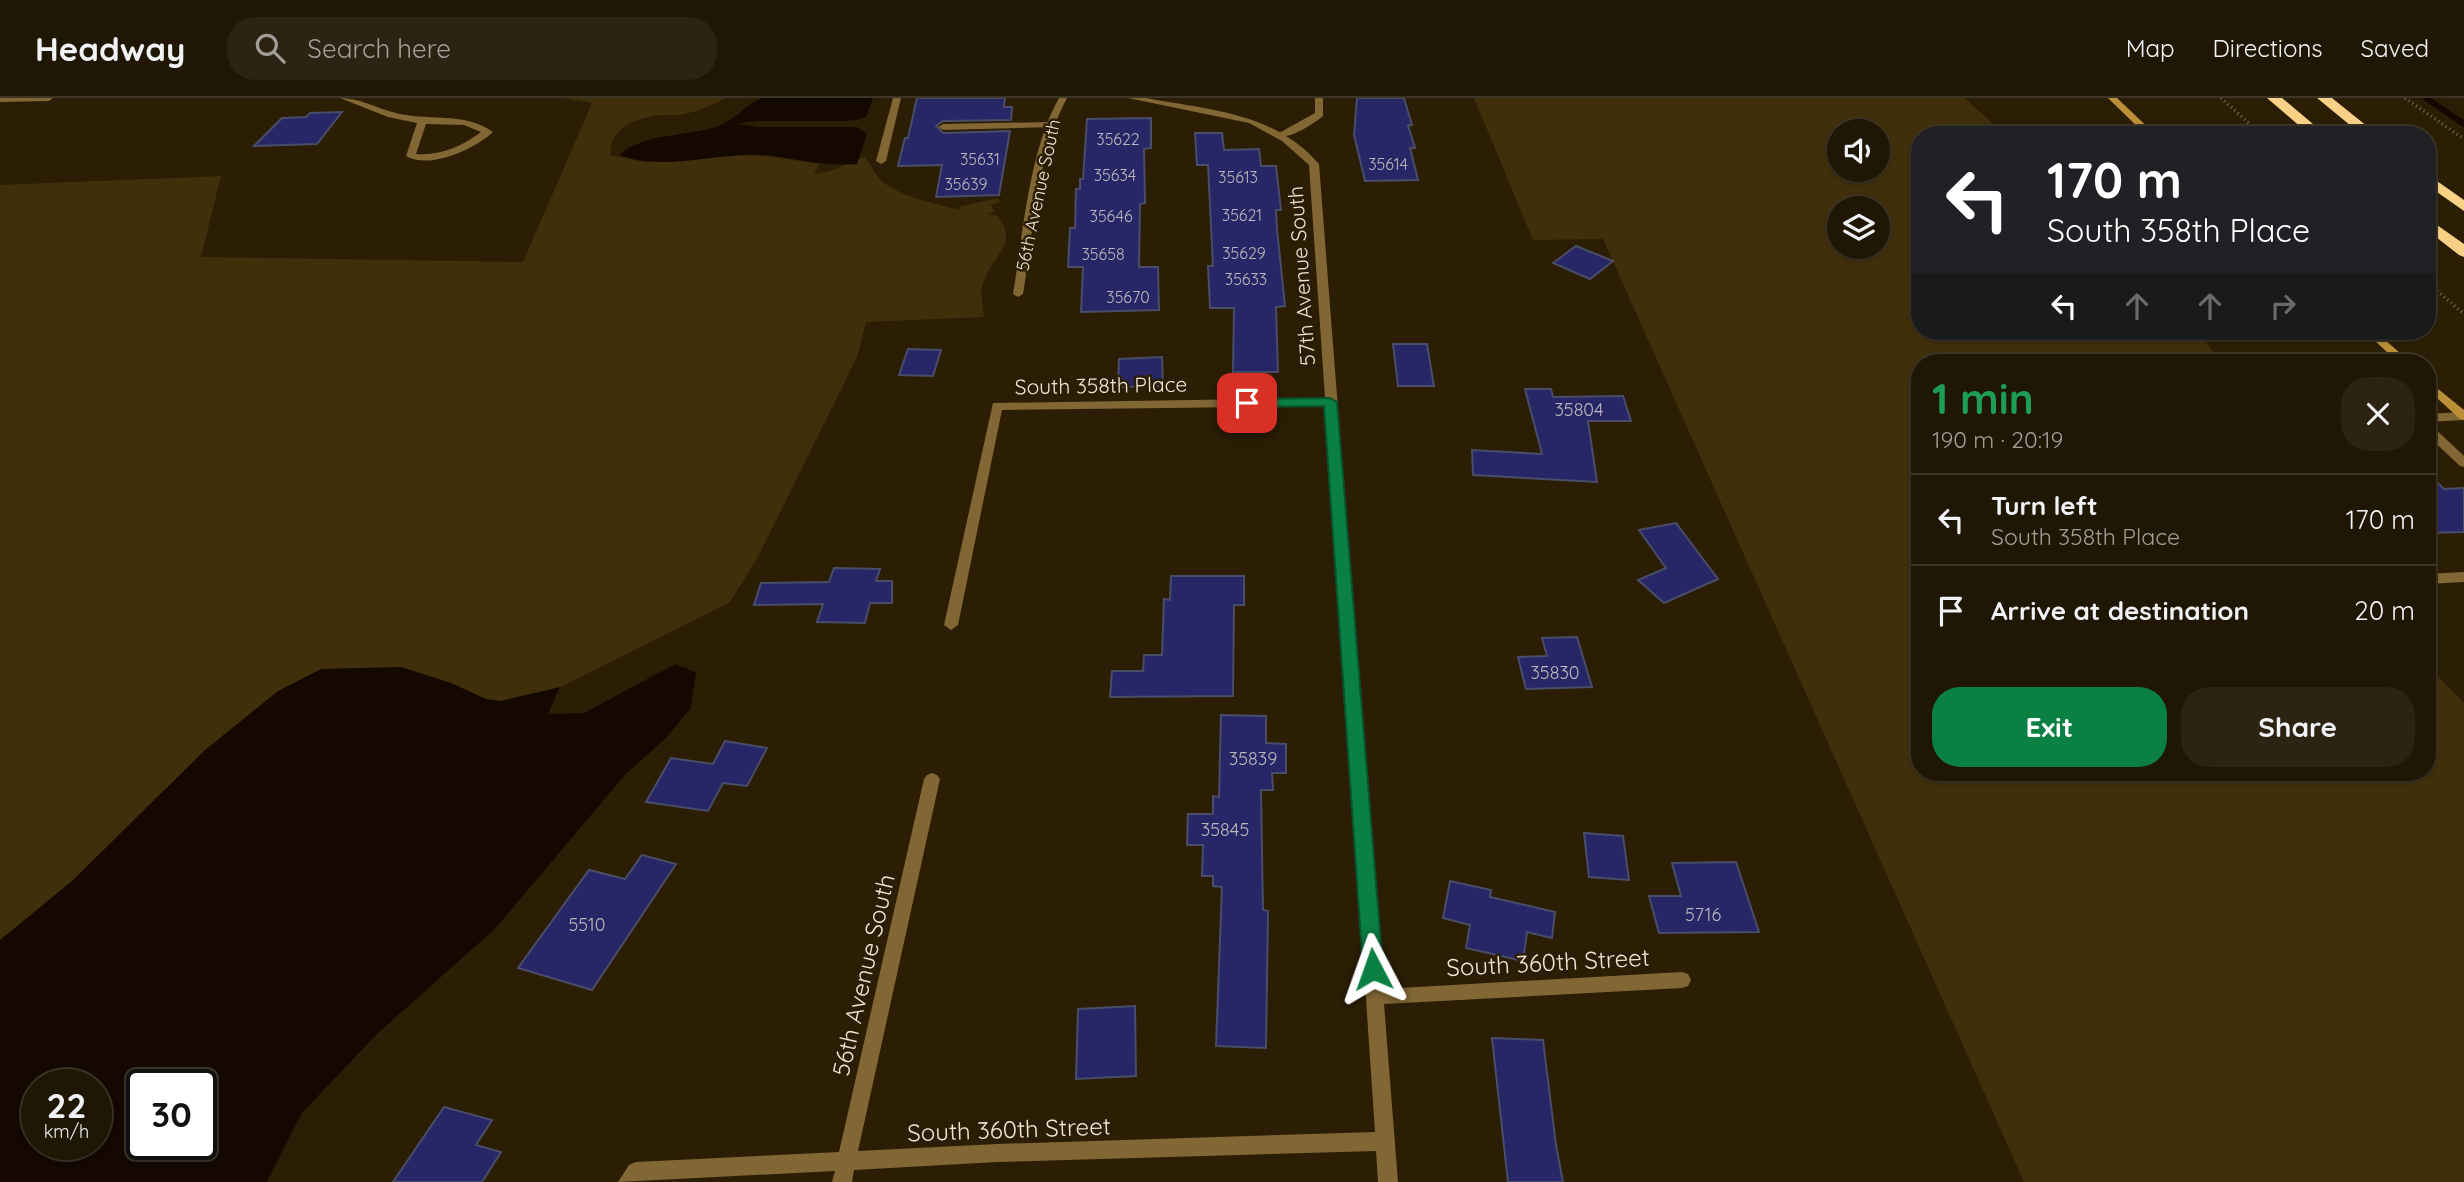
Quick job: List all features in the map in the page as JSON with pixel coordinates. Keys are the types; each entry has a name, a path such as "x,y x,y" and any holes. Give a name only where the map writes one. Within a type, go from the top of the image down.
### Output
{"highway":[{"path":"2274,98 2308,126"},
{"path":"2323,98 2359,126"},
{"path":"2436,185 2464,207"},
{"path":"2436,229 2464,251"}],"main road":[{"path":"2112,98 2142,126"},
{"path":"2380,340 2395,354"},
{"path":"2436,391 2464,416"}],"street":[{"path":"0,99 49,98"},
{"path":"344,98 391,115 422,121 466,122 488,132 462,150 423,158 411,156 422,121"},
{"path":"881,161 897,98"},
{"name":"56th Avenue South","path":"1018,294 1045,143 1057,105 1063,98"},
{"name":"57th Avenue South","path":"1132,98 1251,121 1282,135 1314,164 1388,1182"},
{"path":"1282,135 1320,114 1319,98"},
{"path":"943,127 1051,125"},
{"name":"South 358th Place","path":"951,625 998,406 1330,402"},
{"path":"2436,418 2464,416"},
{"path":"2436,437 2464,463"},
{"path":"2436,579 2464,577"},
{"name":"56th Avenue South","path":"842,1182 932,779"},
{"name":"South 360th Street","path":"1375,997 1682,980"},
{"name":"South 360th Street","path":"632,1177 847,1161 1010,1153 1384,1141"}],"path":[{"path":"2221,98 2252,126"},
{"path":"2404,98 2464,139"},
{"path":"2436,290 2464,314"}],"shaded area":[{"path":"564,98 726,98 690,113 653,116 635,121 619,131 614,138 611,155 644,162 727,155 766,156 819,164 814,174 834,170 864,157 884,183 921,200 960,210 958,207 998,198 1000,202 991,205 995,212 988,214 998,216 1006,235 1002,250 983,284 984,317 866,322 858,355 758,557 730,602 560,687 548,714 576,718 675,664 696,672 691,708 666,738 624,776 496,928 377,1034 302,1113 267,1182 0,1182 0,185 221,176 201,257 523,262 592,103"},
{"path":"761,98 873,98 866,117 856,120 758,121 739,124 757,127 857,127 867,134 857,164 822,163 765,155 654,162 619,155 642,142 719,126"},
{"path":"1474,98 1965,98 1995,126 1911,126 1911,340 2205,340 2214,354 1911,354 1911,781 2436,781 2436,674 2464,703 2464,1182 2024,1182 1603,239 1533,240"},
{"path":"675,664 696,672 691,708 666,738 624,776 496,928 377,1034 302,1113 267,1182 0,1182 0,940 72,881 205,750 278,691 321,669 401,667 451,683 486,699 501,701 560,687 548,714 584,713"}],"building":[{"path":"917,98 1005,98 1004,107 1012,107 1011,120 943,121 936,126 943,133 1010,131 999,195 936,197 942,165 898,166"},
{"path":"1357,98 1404,98 1412,125 1408,125 1415,148 1410,148 1418,180 1365,181 1354,135"},
{"path":"342,112 317,144 254,146 282,118 306,117 310,113"},
{"path":"1151,118 1151,148 1144,149 1145,203 1140,204 1139,267 1158,267 1159,310 1081,312 1083,267 1068,267 1070,228 1075,228 1076,189 1080,189 1080,179 1083,179 1087,119"},
{"path":"1195,133 1222,133 1224,150 1259,149 1261,166 1276,166 1281,210 1276,210 1277,229 1285,306 1276,307 1278,372 1233,372 1234,308 1210,308 1208,266 1213,266 1208,165 1197,165"},
{"path":"1576,246 1613,261 1590,279 1553,263"},
{"path":"1393,344 1427,344 1434,386 1398,386"},
{"path":"908,349 941,350 933,376 899,375"},
{"path":"1162,357 1163,386 1118,387 1119,359"},
{"path":"1525,389 1551,389 1553,397 1623,396 1631,421 1588,421 1597,482 1473,475 1472,450 1542,454"},
{"path":"2436,481 2444,489 2464,488 2464,532 2436,533"},
{"path":"1676,523 1718,579 1664,603 1638,580 1666,568 1639,530"},
{"path":"834,568 880,569 876,581 892,581 892,603 870,603 865,623 817,622 823,604 754,605 761,583 829,582"},
{"path":"1171,576 1244,576 1244,605 1234,605 1233,696 1110,697 1112,671 1143,671 1144,655 1162,655 1164,599 1170,600"},
{"path":"1577,637 1592,687 1526,689 1518,657 1547,656 1542,638"},
{"path":"1221,715 1266,716 1266,743 1286,744 1286,773 1272,773 1273,790 1261,790 1263,910 1268,911 1266,1048 1216,1046 1222,887 1213,886 1213,876 1202,876 1203,845 1187,845 1188,814 1213,814 1213,796 1219,797"},
{"path":"725,741 767,748 747,786 723,783 708,811 646,802 671,758 713,764"},
{"path":"1584,833 1623,836 1629,880 1589,877"},
{"path":"642,855 676,864 592,990 518,968 589,870 625,879"},
{"path":"1736,862 1759,932 1659,933 1649,896 1681,896 1672,863"},
{"path":"1450,881 1491,890 1490,897 1555,912 1552,938 1527,932 1523,961 1466,948 1470,925 1443,918"},
{"path":"1135,1006 1136,1076 1076,1079 1078,1009"},
{"path":"1492,1038 1543,1040 1563,1182 1508,1182"},
{"path":"444,1107 492,1120 476,1145 501,1152 482,1182 393,1182"}],"waterway":[{"path":"2426,98 2464,124"}],"route":[{"path":"1247,403 1330,402 1373,969"}]}
